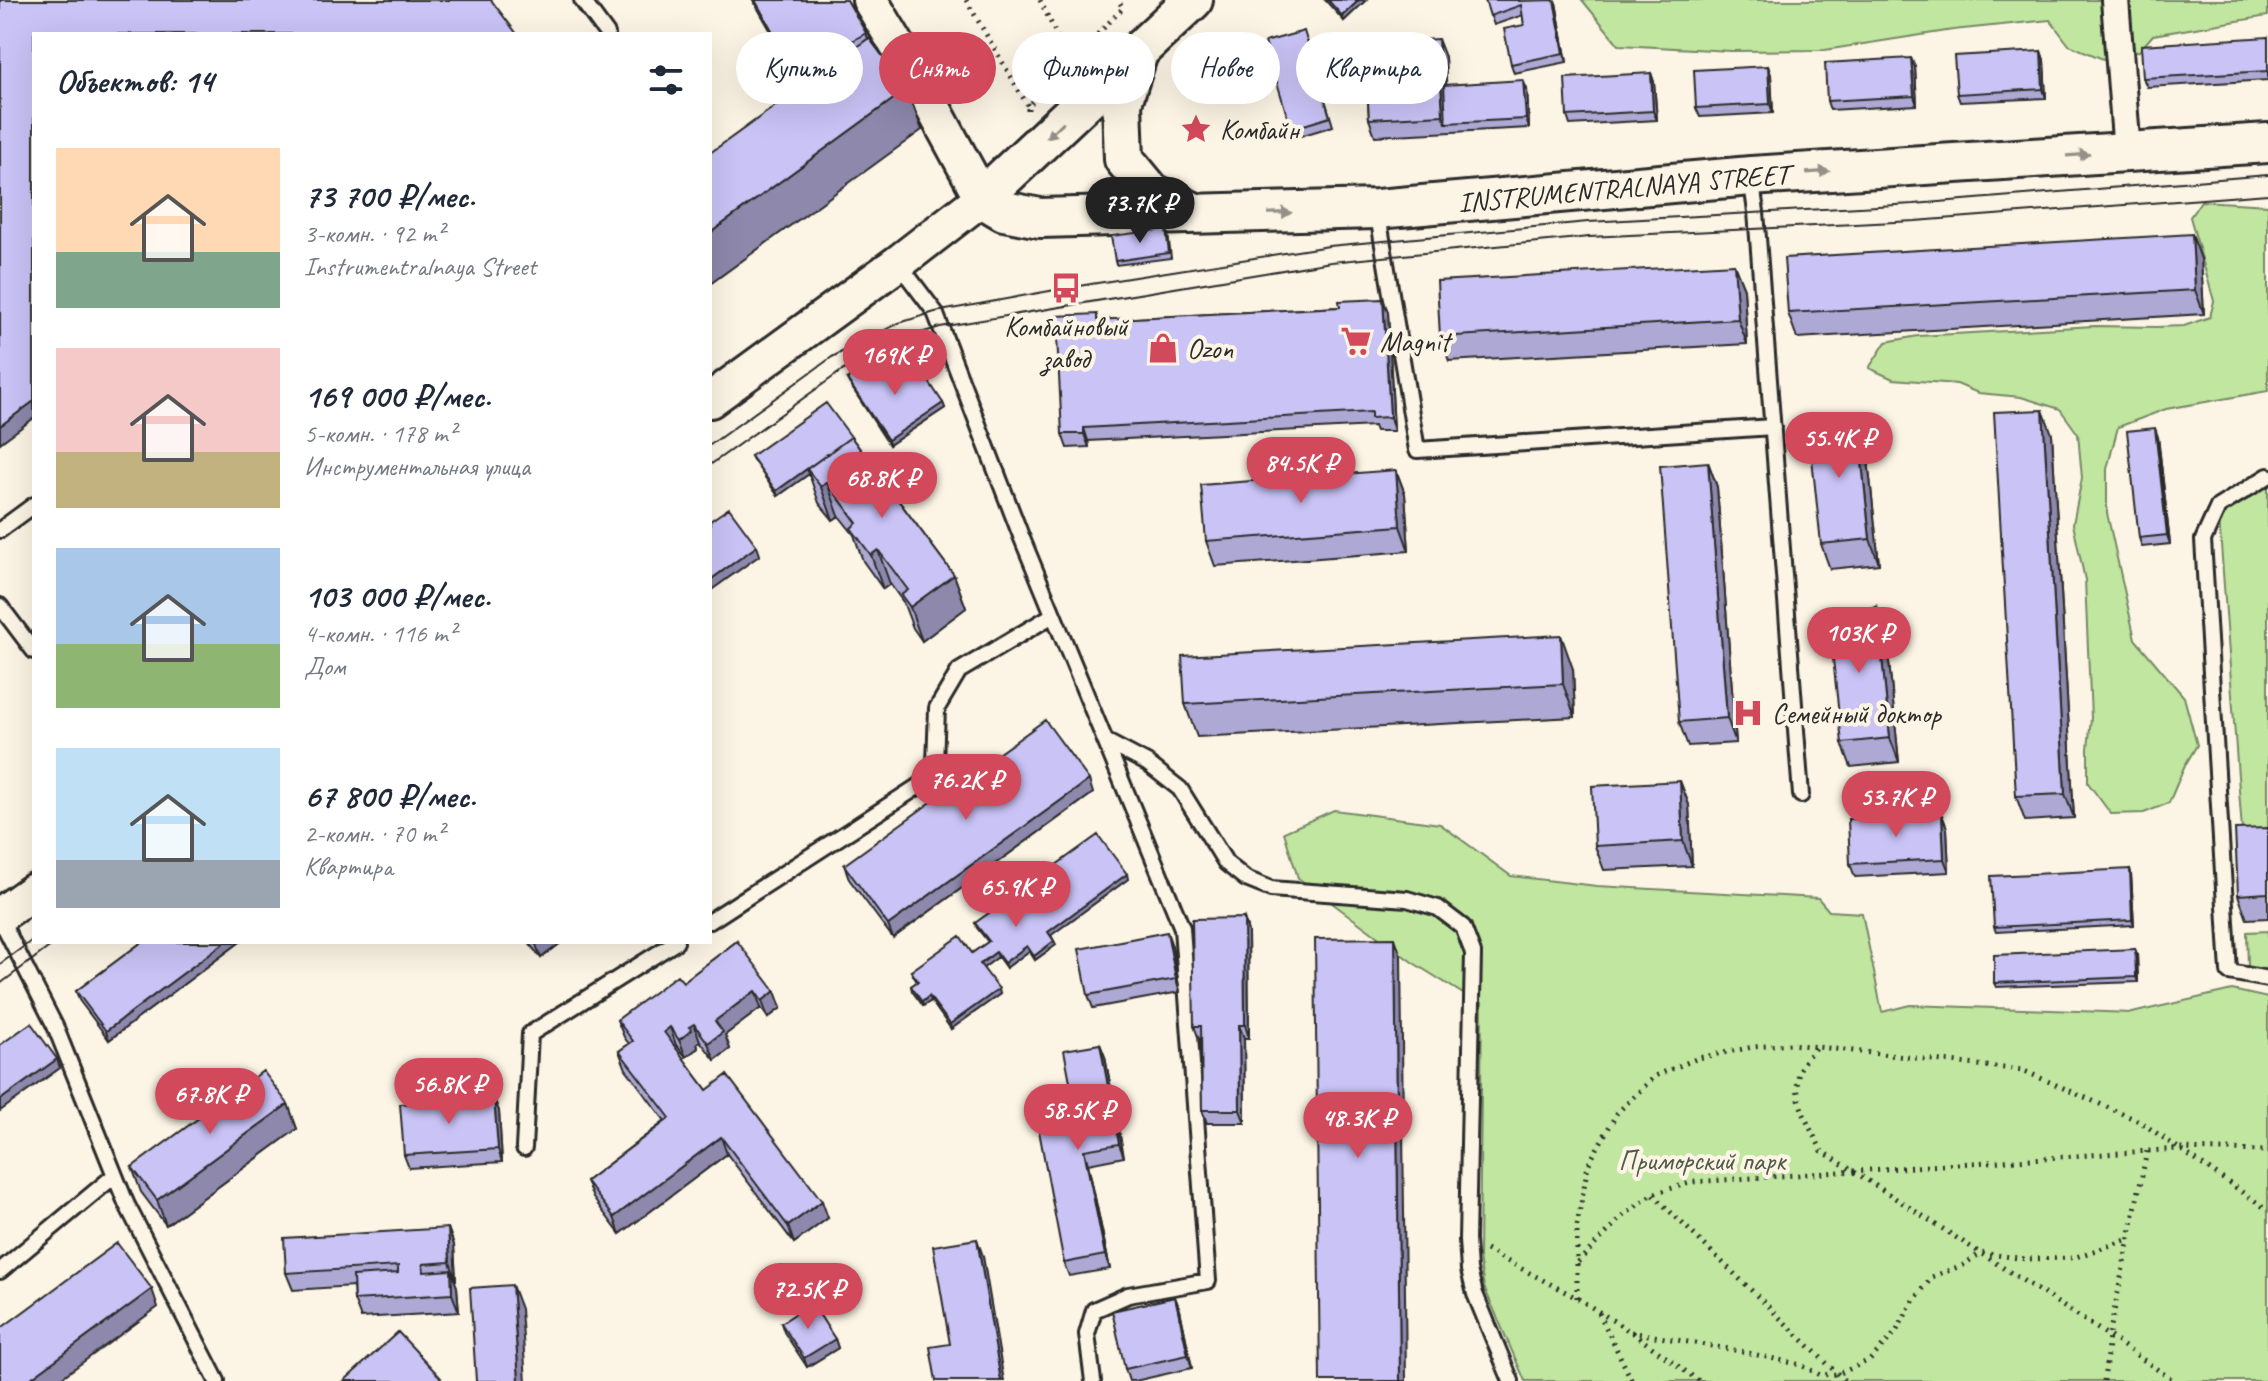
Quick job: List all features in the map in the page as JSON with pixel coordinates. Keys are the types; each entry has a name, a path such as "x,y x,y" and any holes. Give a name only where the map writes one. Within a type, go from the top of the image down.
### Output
{"main road":[{"path":"1155,35 1193,0"},
{"path":"982,198 1081,104"},
{"path":"1122,104 1124,159 1152,193 1199,215"},
{"name":"INSTRUMENTRALNAYA STREET","path":"982,198 1004,211 1040,218 1377,209 1751,176 2268,143"}],"street":[{"path":"712,399 982,198 925,92 870,0"},
{"path":"2115,0 2127,152"},
{"path":"0,917 32,893"}],"lane":[{"path":"582,0 606,32"},
{"path":"1751,176 1801,795"},
{"path":"1377,209 1417,450 1773,427"},
{"path":"898,263 935,312 1015,523 1182,928 1208,1281 1128,1295 1094,1310 1087,1334 1093,1381"},
{"path":"2268,476 2218,507 2203,540 2229,972 2268,979"},
{"path":"0,530 32,506"},
{"path":"0,606 32,648"},
{"path":"712,920 925,782 935,764 937,708 959,671 1053,615"},
{"path":"1105,741 1147,763 1180,789 1226,863 1246,879 1271,889 1407,899 1438,908 1463,927 1473,953 1469,1270 1475,1294 1511,1381"},
{"path":"0,917 55,1026 114,1176 217,1381"},
{"path":"524,1148 530,1034 673,944"},
{"path":"0,1271 114,1176"}],"path":[{"path":"966,0 1028,106"},
{"path":"1040,0 1055,32"},
{"path":"1577,1298 1577,1226 1588,1165 1617,1113 1655,1076 1698,1058 1753,1047 1791,1044 2022,1070 2139,1121 2268,1210"},
{"path":"1815,1047 1801,1065 1797,1089 1806,1121 1822,1151 2174,1381"},
{"path":"1577,1263 1622,1217 1652,1194 1693,1182 2178,1149 2268,1151"},
{"path":"2104,1381 2109,1336 2147,1151"},
{"path":"1652,1194 1845,1381"},
{"path":"1631,1332 1755,1354 1801,1365 1820,1375 1838,1374 1870,1360 1896,1332 1912,1303 1932,1277 1963,1265 1981,1253 2026,1259 2073,1258 2129,1239"},
{"path":"1467,1240 1577,1298 1699,1381"},
{"path":"1599,1312 1632,1381"}],"green space":[{"path":"1582,0 2268,0 2268,16 2153,35 2139,51 2103,59 2069,45 2050,20 1953,30 1825,50 1731,51 1619,45"},
{"path":"2201,201 2268,205 2268,391 2166,409 2118,427 2107,469 2107,513 2135,639 2184,697 2197,745 2169,803 2144,813 2111,814 2088,783 2091,718 2085,580 2073,524 2082,478 2078,434 2060,409 2021,397 1978,393 1957,384 1893,379 1869,368 1886,342 1918,336 2095,326 2184,326 2210,317 2214,301 2190,217"},
{"path":"2268,468 2268,830 2242,831 2218,504"},
{"name":"Приморский парк","path":"1334,810 1440,824 1511,876 1597,886 1818,898 1829,911 1862,913 1882,1012 1910,1005 2132,1013 2232,990 2268,998 2268,1381 1525,1381 1484,1287 1479,1258 1482,1002 1476,1002 1412,962 1298,878 1284,832"},
{"path":"2268,931 2268,971 2248,967 2247,932"}],"building":[{"path":"0,0 491,0 515,32 32,32 32,402 0,426"},
{"path":"755,0 847,0 866,33 863,35 863,32 773,32"},
{"path":"1328,0 1359,0 1342,16"},
{"path":"1485,0 1554,0 1564,53 1511,64 1504,29 1524,25 1521,5 1490,16"},
{"path":"1296,33 1296,104 1326,104 1330,117 1291,129 1280,92 1280,38"},
{"path":"2268,37 2268,71 2143,78 2141,45"},
{"path":"869,38 879,51 879,104 886,104 712,232 712,152 778,104 863,104 863,42"},
{"path":"2041,51 2043,89 1957,94 1954,56"},
{"path":"1911,58 1914,96 1827,101 1825,63"},
{"path":"1768,66 1770,104 1696,108 1694,70"},
{"path":"1651,73 1653,111 1567,116 1565,78"},
{"path":"1523,80 1526,119 1446,123 1448,85"},
{"path":"1368,104 1442,104 1443,115 1369,119"},
{"path":"1166,229 1169,253 1115,261 1111,236"},
{"path":"2192,234 2195,290 1788,313 1784,258"},
{"path":"1734,264 1738,319 1440,337 1437,281"},
{"path":"1383,299 1390,417 1371,418 1371,412 1084,428 1084,434 1062,434 1056,316 1097,314 1097,320 1340,307 1339,301"},
{"path":"916,362 943,403 888,440 847,379 868,365 881,366 895,376"},
{"path":"826,403 852,438 776,491 751,456"},
{"path":"2043,410 2065,794 2016,796 1994,412"},
{"path":"1857,415 1870,539 1821,544 1808,420"},
{"path":"2155,428 2167,535 2139,538 2127,431"},
{"path":"851,437 954,575 910,607 901,595 908,590 878,550 871,555 851,528 857,523 827,482 821,487 807,469"},
{"path":"1708,462 1727,718 1679,722 1660,466"},
{"path":"1396,470 1400,526 1206,541 1201,485"},
{"path":"729,508 757,546 712,579 712,520"},
{"path":"1877,607 1890,738 1842,743 1828,612"},
{"path":"1561,635 1563,684 1185,704 1182,656"},
{"path":"1045,720 1089,780 888,925 844,865"},
{"path":"1680,781 1683,841 1595,846 1592,786"},
{"path":"1942,815 1944,859 1850,864 1848,819"},
{"path":"2268,828 2268,893 2238,895 2235,829"},
{"path":"1098,835 1127,874 1048,932 1054,941 1034,956 1027,946 1004,963 996,952 980,964 999,989 950,1024 929,996 922,1002 911,986 918,981 911,971 960,936 972,953 989,941 975,923"},
{"path":"2130,869 2132,920 1994,927 1991,876"},
{"path":"1244,918 1245,1025 1239,1025 1240,1110 1202,1110 1201,1026 1194,1026 1192,919"},
{"path":"1167,932 1176,979 1088,995 1079,949"},
{"path":"1395,938 1400,1381 1320,1381 1315,939"},
{"path":"737,941 775,991 762,1001 755,991 715,1021 723,1032 708,1043 694,1024 689,1027 692,1030 679,1040 670,1027 664,1032 707,1090 727,1075 822,1201 788,1226 721,1137 614,1217 586,1181 670,1118 619,1051 633,1041 617,1020 677,975 683,982"},
{"path":"139,944 222,944 106,1031 76,991"},
{"path":"2135,949 2136,977 1994,983 1994,955"},
{"path":"31,1023 57,1059 0,1100 0,1045"},
{"path":"1100,1044 1119,1144 1084,1150 1105,1255 1064,1263 1036,1115 1075,1108 1064,1050"},
{"path":"263,1071 288,1104 157,1200 132,1167"},
{"path":"494,1098 498,1149 404,1155 400,1104"},
{"path":"448,1228 450,1262 423,1264 424,1272 451,1270 452,1294 354,1300 353,1276 398,1273 398,1266 286,1273 284,1238"},
{"path":"977,1239 1001,1381 936,1381 930,1347 950,1344 933,1246"},
{"path":"117,1243 152,1289 27,1381 0,1381 0,1329"},
{"path":"512,1285 519,1381 476,1381 470,1288"},
{"path":"1175,1297 1188,1355 1125,1369 1112,1311"},
{"path":"812,1303 835,1339 804,1358 781,1323"},
{"path":"398,1332 441,1378 438,1381 344,1381"}],"tram line":[{"path":"712,444 832,357 899,323 935,312 1066,288 1329,246 1588,222 1914,204 2268,175"},
{"path":"712,464 840,372 905,338 940,327 1331,262 1589,237 1915,221 2268,194"},
{"path":"0,964 32,940"},
{"path":"0,984 53,944"}],"place":[{"name":"Комбайн","path":"1196,129"},
{"name":"Комбайновый завод","path":"1066,288"},
{"name":"Magnit","path":"1356,341"},
{"name":"Ozon","path":"1163,348"},
{"name":"Семейный доктор","path":"1748,713"}]}
